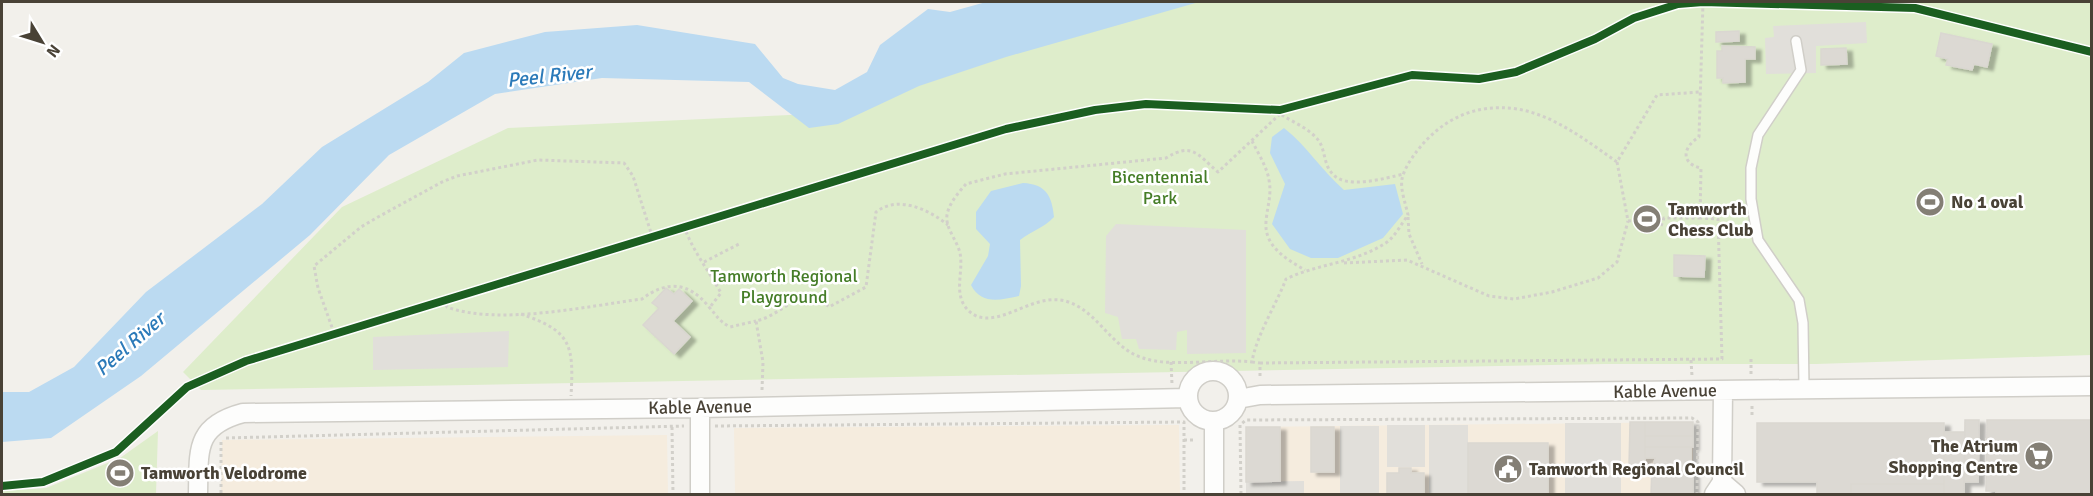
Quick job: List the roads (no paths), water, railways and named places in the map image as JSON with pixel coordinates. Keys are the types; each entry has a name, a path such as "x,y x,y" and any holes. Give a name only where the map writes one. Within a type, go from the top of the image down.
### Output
{"street":[{"path":"1214,371 1230,377 1238,391 1238,399 1230,414 1214,421 1199,418 1193,412 1188,398 1192,382 1197,376 1214,371"},
{"name":"Kable Avenue","path":"1238,399 1260,395 2091,386"},
{"path":"1723,390 1718,488 1736,495"},
{"name":"Kable Avenue","path":"198,495 199,453 203,435 214,424 243,413 700,408 1188,398"},
{"path":"700,408 700,495"},
{"path":"1214,421 1214,495"}],"lane":[{"path":"1796,41 1801,70 1758,135 1751,168 1751,198 1758,240 1799,300 1803,323 1804,388"}],"water":[{"name":"Peel River","path":"986,2 1199,2 1006,57 919,86 838,124 809,128 749,82 602,78 495,94 389,155 310,235 141,376 51,438 2,442 2,392 29,392 74,367 146,292 262,204 322,147 428,82 464,53 545,32 637,25 755,44 783,78 798,84 835,90 867,72 880,45 928,9 950,12"},
{"path":"1284,128 1344,190 1395,184 1403,214 1383,238 1338,258 1311,258 1290,249 1272,224 1285,184 1270,153 1272,137"},
{"path":"1023,183 1037,186 1046,192 1052,203 1054,217 1020,240 1021,286 1019,296 992,300 980,296 971,285 988,256 990,244 976,229 976,212 991,191"}],"place":[{"name":"No 1 oval","path":"1930,202"},
{"name":"Tamworth Chess Club","path":"1647,219"},
{"name":"The Atrium Shopping Centre","path":"2039,456"},
{"name":"Tamworth Regional Council","path":"1508,469"},
{"name":"Tamworth Velodrome","path":"120,473"}],"park label":[{"name":"Bicentennial Park","path":"1160,187"},
{"name":"Tamworth Regional Playground","path":"784,286"}]}
